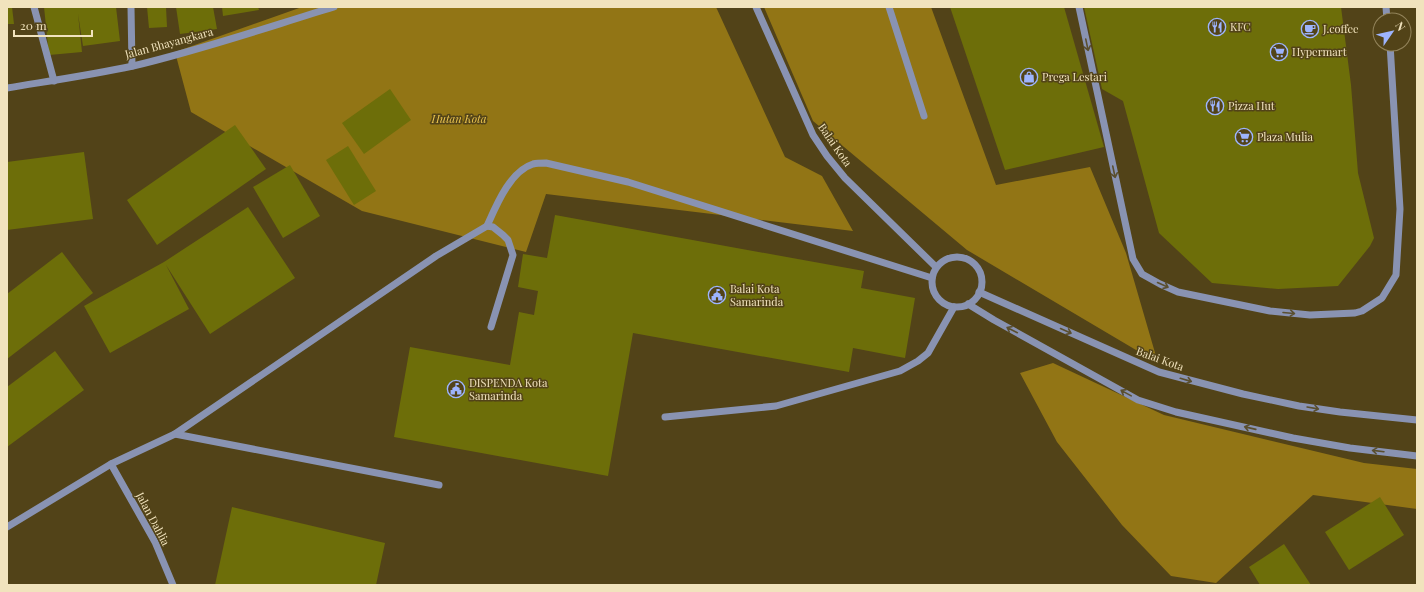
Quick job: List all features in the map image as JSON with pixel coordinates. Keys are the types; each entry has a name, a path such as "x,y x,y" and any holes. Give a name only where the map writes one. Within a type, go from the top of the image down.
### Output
{"street":[{"path":"34,7 54,81"},
{"path":"131,7 132,66"},
{"name":"Jalan Bhayangkara","path":"7,88 54,81 132,66 171,56 334,7"},
{"name":"Balai Kota","path":"756,7 813,135 827,156 845,178 936,267"},
{"path":"888,7 924,116"},
{"path":"1079,7 1133,259 1139,271 1152,280 1178,292 1270,311 1310,314 1362,311 1382,298 1396,275 1400,209 1390,52"},
{"path":"7,527 111,464 175,434 430,260 487,226 503,192 514,178 524,169 533,164 546,163 628,182 932,278"},
{"path":"487,226 493,227 504,234 508,240 513,255 491,327"},
{"path":"960,257 972,262 980,273 982,279 979,292 974,299 968,304 954,307 942,302 934,291 932,278 936,267 947,259 960,257"},
{"name":"Balai Kota","path":"979,292 1159,372 1212,387 1299,406 1417,420"},
{"path":"968,304 1138,400 1176,412 1293,438 1350,448 1417,456"},
{"path":"665,417 776,406 900,371 918,361 928,353 954,307"},
{"path":"175,434 439,485"},
{"name":"Jalan Dahlia","path":"111,464 155,542 173,585"}],"green space":[{"name":"Hutan Kota","path":"302,7 716,7 785,157 822,176 853,231 546,194 526,252 362,211 191,112 175,52"},
{"path":"764,7 931,7 996,185 1090,167 1126,253 1158,363 967,250 813,121"},
{"path":"1053,363 1164,415 1364,463 1417,469 1417,509 1313,495 1216,583 1171,576 1122,525 1057,442 1020,373"}],"building":[{"path":"7,7 12,7 14,24 7,24"},
{"path":"44,7 116,7 120,41 83,46 78,14 82,52 49,55"},
{"path":"147,7 166,7 167,27 149,28"},
{"path":"176,7 213,7 217,29 180,34"},
{"path":"222,7 258,7 259,10 223,16"},
{"name":"Prega Lestari","path":"950,7 1064,7 1104,147 1005,170"},
{"name":"Plaza Mulia","path":"1084,7 1341,7 1351,85 1358,173 1374,238 1370,246 1338,286 1278,289 1212,283 1159,233 1123,101 1102,89"},
{"path":"390,89 411,120 364,154 342,123"},
{"path":"235,125 266,169 157,245 127,200"},
{"path":"348,146 376,191 354,205 326,160"},
{"path":"84,152 93,219 7,230 7,162"},
{"path":"290,165 320,216 283,238 253,187"},
{"path":"248,207 295,278 210,334 166,265 189,309 110,353 84,306 164,262"},
{"path":"555,215 864,271 861,288 915,298 905,358 853,348 849,372 633,333 608,476 394,437 410,347 510,365 519,312 534,315 538,291 518,287 523,254 547,258"},
{"path":"62,252 93,293 7,359 7,294"},
{"path":"55,351 84,390 7,447 7,387"},
{"path":"1380,497 1404,535 1349,570 1325,532"},
{"path":"232,507 385,543 376,585 215,585"},
{"path":"1284,544 1311,585 1260,585 1249,567"}],"place":[{"name":"KFC","path":"1217,27"},
{"name":"J.coffee","path":"1310,29"},
{"name":"Hypermart","path":"1279,52"},
{"name":"Prega Lestari","path":"1029,77"},
{"name":"Pizza Hut","path":"1215,106"},
{"name":"Plaza Mulia","path":"1244,137"},
{"name":"Balai Kota Samarinda","path":"717,295"},
{"name":"DISPENDA Kota Samarinda","path":"456,389"}]}
